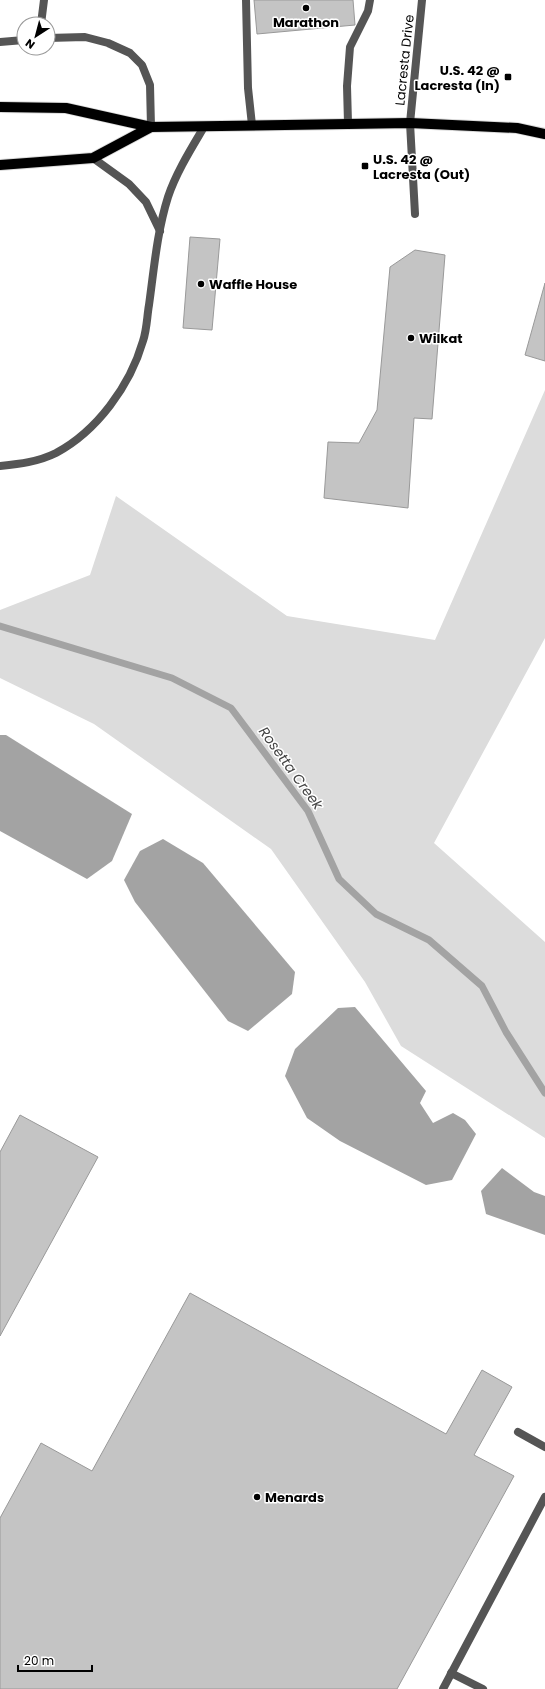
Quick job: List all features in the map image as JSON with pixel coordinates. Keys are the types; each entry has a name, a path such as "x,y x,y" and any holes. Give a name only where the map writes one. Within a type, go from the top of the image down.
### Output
{"main road":[{"path":"0,107 66,108 151,127 410,123 517,128 545,134"},
{"path":"0,165 93,158 151,127"}],"street":[{"path":"42,16 44,0"},
{"path":"246,0 248,88 252,125"},
{"path":"348,123 347,86 350,47 368,11 370,0"},
{"name":"Lacresta Drive","path":"416,214 410,123 422,0"},
{"path":"56,38 85,37 108,43 130,53 142,65 150,85 151,127"},
{"path":"0,42 16,41"},
{"path":"0,466 26,464 55,454 76,441 97,420 116,397 132,371 144,340 160,231 168,196 180,169 204,127"},
{"path":"93,158 129,184 146,202 160,231"},
{"path":"518,1432 545,1447"},
{"path":"443,1689 545,1497"},
{"path":"451,1673 482,1689"}],"shaded area":[{"path":"545,390 545,638 434,843 545,942 545,1138 401,1046 365,982 271,849 94,724 0,678 0,610 90,575 116,496 287,616 435,640"},
{"path":"0,735 6,735 132,814 112,861 87,879 0,831"},
{"path":"163,839 203,863 295,972 292,994 248,1031 228,1021 135,902 124,880 140,851"},
{"path":"355,1007 426,1091 420,1103 433,1123 453,1113 465,1120 476,1134 452,1180 426,1185 340,1141 307,1118 285,1076 295,1049 338,1008"},
{"path":"502,1168 534,1192 545,1196 545,1235 486,1214 481,1191"}],"building":[{"path":"254,0 353,0 355,25 257,34"},
{"name":"Waffle House","path":"190,237 220,239 212,330 183,328"},
{"name":"Wilkat","path":"415,250 445,255 432,419 414,418 408,508 324,498 328,442 359,443 377,410 390,267"},
{"path":"545,283 545,361 525,355"},
{"path":"20,1115 98,1157 0,1336 0,1152"},
{"name":"Menards","path":"190,1293 446,1434 482,1370 512,1387 474,1455 514,1476 397,1689 0,1689 0,1518 41,1443 92,1471"}],"waterway":[{"name":"Rosetta Creek","path":"0,626 172,678 231,708 308,811 339,879 376,914 429,940 482,986 506,1032 545,1093"}],"place":[{"name":"Marathon","path":"306,8"},
{"name":"U.S. 42 @ Lacresta (In)","path":"508,77"},
{"name":"U.S. 42 @ Lacresta (Out)","path":"365,166"},
{"name":"Waffle House","path":"201,284"},
{"name":"Wilkat","path":"411,338"},
{"name":"Menards","path":"257,1497"}]}
